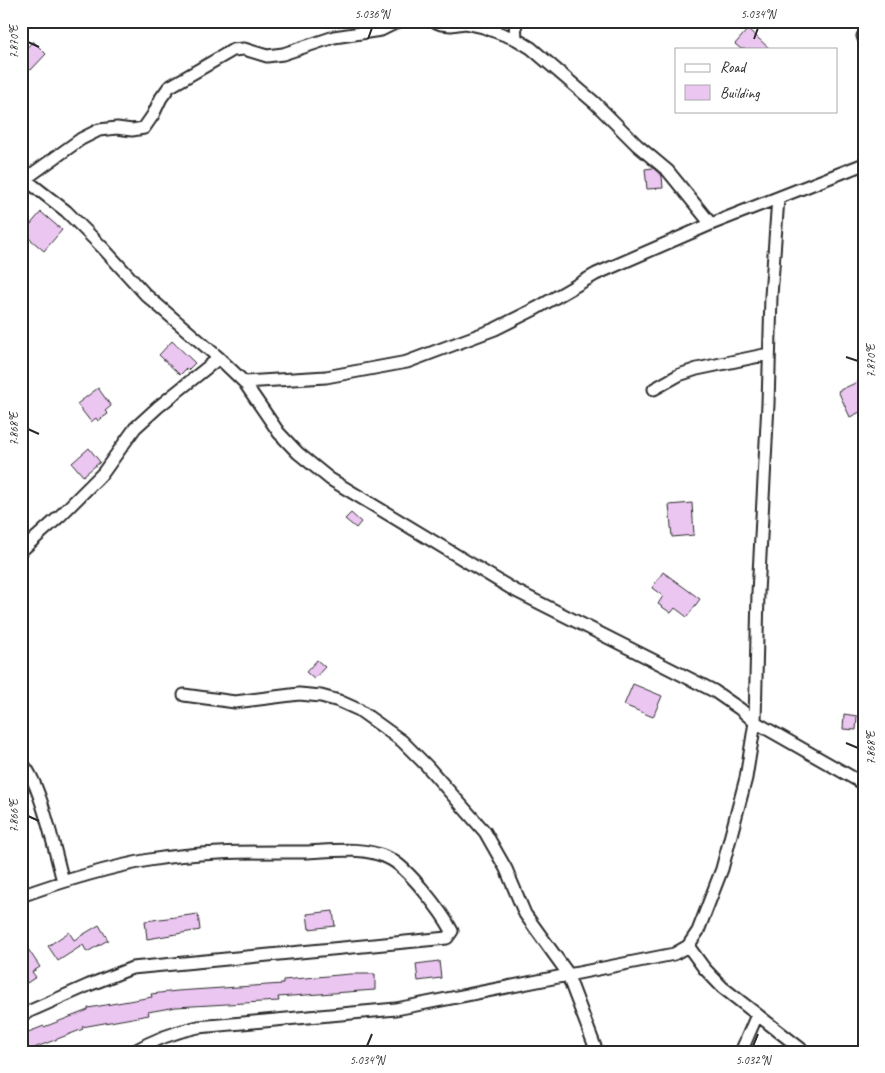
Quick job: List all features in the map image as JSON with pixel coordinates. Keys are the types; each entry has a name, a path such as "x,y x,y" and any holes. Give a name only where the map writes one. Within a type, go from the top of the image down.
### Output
{"street":[{"path":"399,21 381,30 334,37 283,54 267,56 244,49 233,50 169,87 144,128 99,130 81,139 50,163 22,179 66,211 103,248 146,296 220,358 244,382 279,433 298,453 330,479 514,590 714,691 755,722 864,784"},
{"path":"434,21 441,24 465,23 483,27 516,39 531,48 596,103 637,145 668,171 711,224"},
{"path":"514,21 516,39"},
{"path":"244,382 326,377 407,362 495,329 537,308 596,274 711,224 864,164"},
{"path":"133,1052 146,1044 175,1032 198,1027 396,1009 674,954 688,946 698,931 722,869 746,778 755,722 758,594 771,296 778,198"},
{"path":"654,389 679,375 697,369 769,354"},
{"path":"21,551 60,516 103,473 135,428 158,407 220,358"},
{"path":"184,695 235,702 299,694 321,696 358,710 402,741 427,766 485,832 506,869 525,914 568,975 597,1052"},
{"path":"21,763 26,766 36,784 63,881"},
{"path":"21,896 63,881 149,860 211,853 349,851 372,853 387,857 400,865 443,915 452,931 447,938 132,968 21,1015"},
{"path":"688,946 722,988 805,1052"},
{"path":"741,1052 757,1014"}],"building":[{"path":"748,29 769,48 740,48 735,44"},
{"path":"33,41 46,54 31,70 21,60 21,54"},
{"path":"653,168 662,176 663,188 647,189 645,169"},
{"path":"41,212 62,230 44,251 23,233"},
{"path":"172,341 195,363 180,375 159,355"},
{"path":"864,379 864,410 850,417 838,391"},
{"path":"98,388 111,406 105,411 108,414 98,421 96,418 91,422 77,404"},
{"path":"89,448 100,462 83,476 72,463"},
{"path":"692,503 694,535 672,537 669,505"},
{"path":"351,513 361,522 356,528 345,519"},
{"path":"663,572 700,599 687,617 675,608 671,613 658,604 663,596 652,588"},
{"path":"317,660 325,667 314,679 306,672"},
{"path":"633,684 662,696 653,717 624,705"},
{"path":"844,714 857,716 856,730 843,729"},
{"path":"333,911 335,926 309,929 307,914"},
{"path":"198,914 200,930 147,939 145,921"},
{"path":"99,925 108,940 87,952 83,945 58,961 48,946 69,932 74,940"},
{"path":"28,949 40,967 32,972 36,977 27,983 21,975 21,954"},
{"path":"439,961 441,978 418,981 416,964"},
{"path":"350,974 375,974 375,990 278,997 279,1001 176,1007 148,1012 149,1015 82,1027 83,1029 29,1050 23,1034 88,1010 88,1008 152,997 151,994 283,984 283,980"}]}
